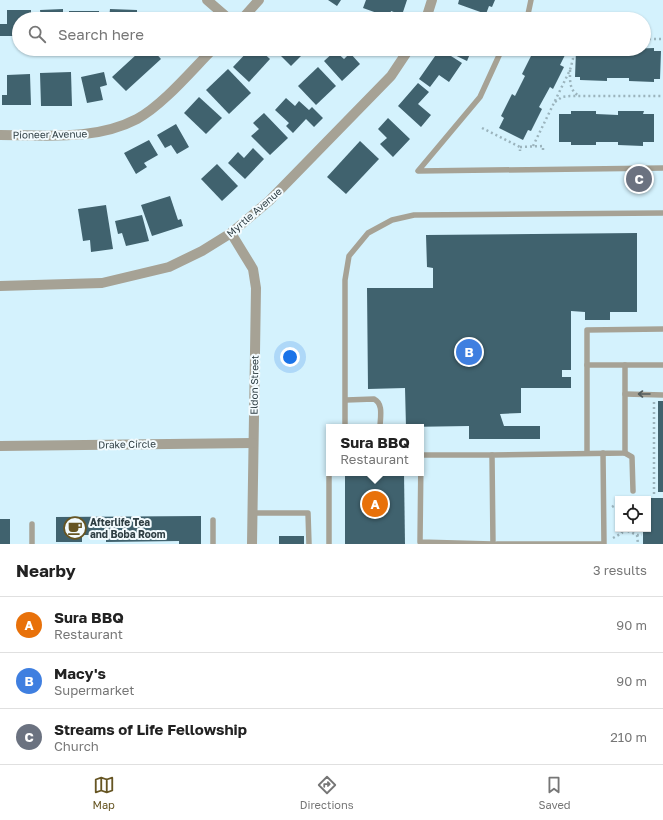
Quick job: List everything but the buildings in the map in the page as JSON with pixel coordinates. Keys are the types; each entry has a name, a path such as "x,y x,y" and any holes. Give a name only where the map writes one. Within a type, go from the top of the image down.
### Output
{"street":[{"path":"207,0 221,12"},
{"path":"248,12 258,0"},
{"path":"428,12 432,0"},
{"name":"Pioneer Avenue","path":"0,135 84,135 111,130 138,118 158,104 206,56"},
{"name":"Myrtle Avenue","path":"0,286 102,283 169,267 202,251 231,233 269,201 391,76 404,56"},
{"name":"Eldon Street","path":"231,233 253,268 256,288 252,544"},
{"name":"Drake Circle","path":"0,446 254,443"}],"lane":[{"path":"528,12 531,0"},
{"path":"499,56 480,97 418,171 663,168"},
{"path":"346,424 345,280 349,256 368,233 392,220 414,215 663,213"},
{"path":"587,453 587,330 663,329"},
{"path":"587,365 663,365"},
{"path":"625,365 625,453"},
{"path":"625,394 663,394"},
{"path":"346,400 374,399 378,401 380,404 380,424"},
{"path":"497,544 604,544 603,453"},
{"path":"424,455 625,453 632,457 633,491"},
{"path":"421,476 420,542 492,544 492,455"},
{"path":"329,476 330,544"},
{"path":"252,513 308,513 309,544"},
{"path":"213,520 213,544"},
{"path":"32,524 32,544"}],"path":[{"path":"651,39 663,39"},
{"path":"533,146 570,70 573,56"},
{"path":"570,70 570,85 572,90 580,96"},
{"path":"555,102 562,97 663,96"},
{"path":"482,128 520,147 543,146 543,152"},
{"path":"654,400 654,495"},
{"path":"630,532 637,535 642,535"},
{"path":"637,535 638,544"}],"place":[{"name":"Streams of Life Fellowship","path":"639,179"},
{"name":"Macy's","path":"469,352"},
{"name":"Sura BBQ","path":"375,504"},
{"name":"Afterlife Tea and Boba Room","path":"75,528"}]}
